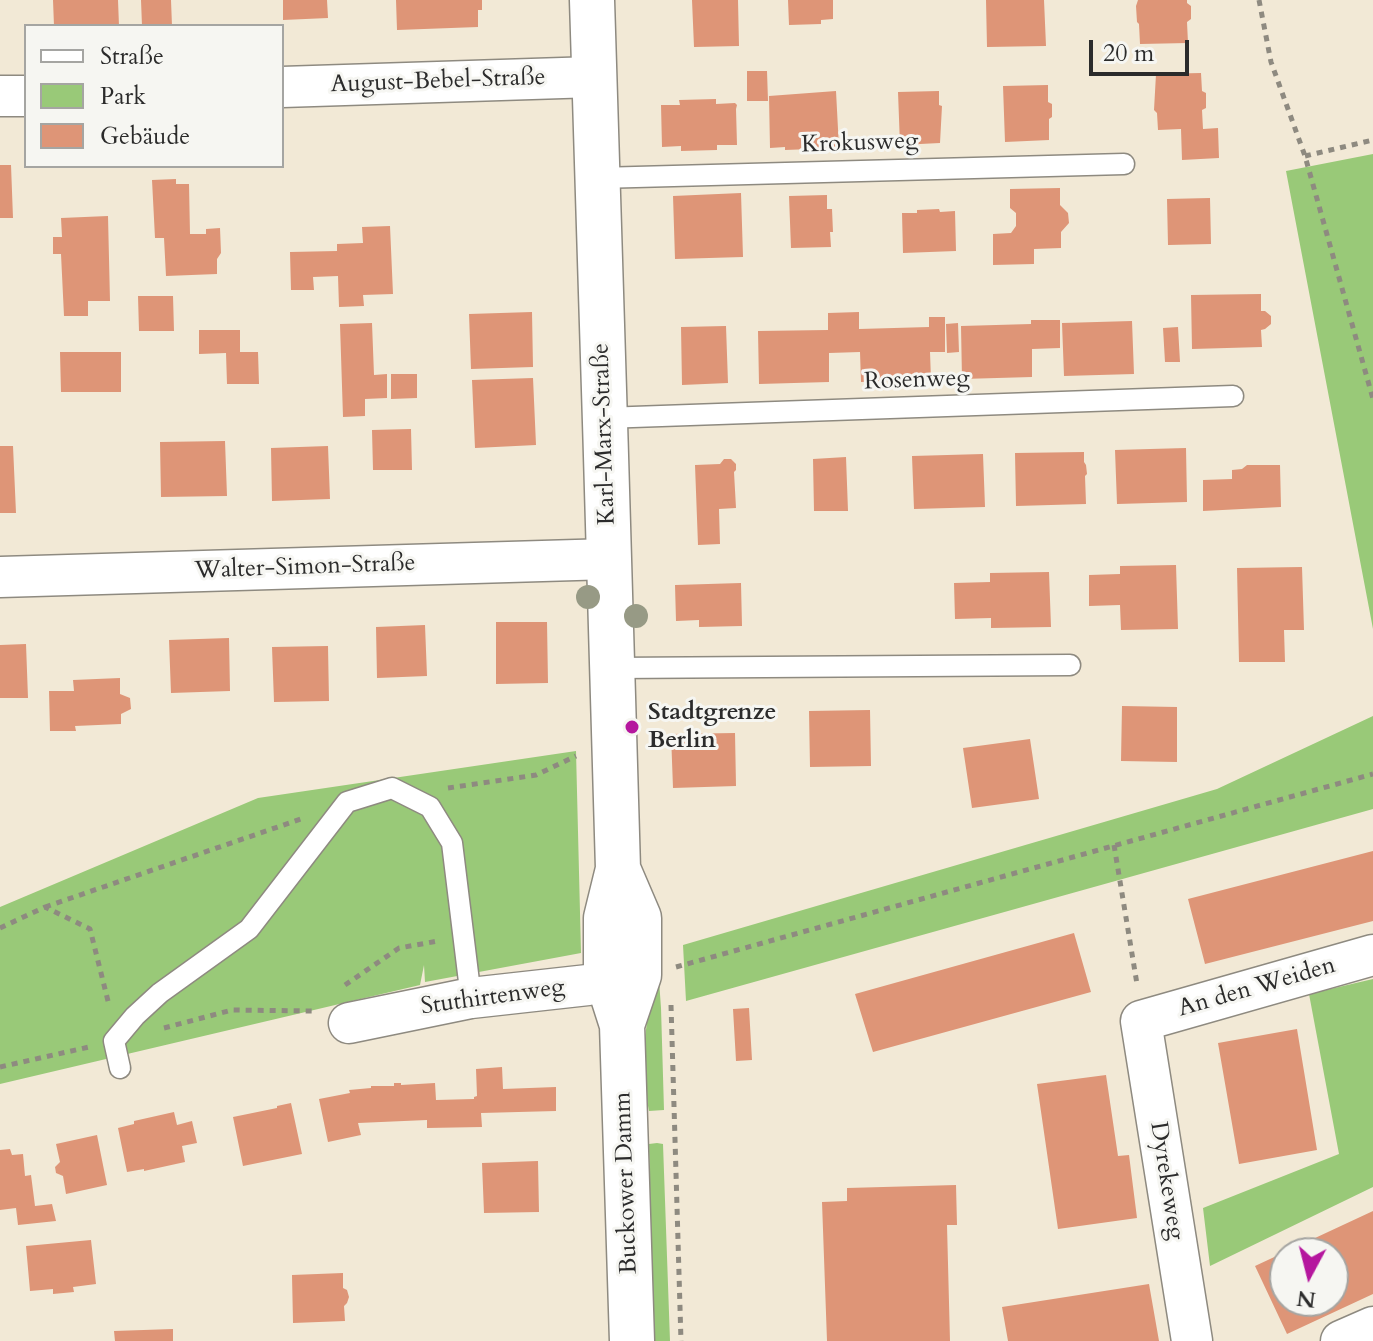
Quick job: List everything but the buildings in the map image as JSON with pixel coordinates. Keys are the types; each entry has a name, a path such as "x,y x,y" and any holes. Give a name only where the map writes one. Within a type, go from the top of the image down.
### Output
{"main road":[{"name":"Karl-Marx-Straße","path":"592,0 618,869 639,918 639,969"},
{"name":"Buckower Damm","path":"632,1341 622,1025 639,969"}],"street":[{"name":"August-Bebel-Straße","path":"284,87 594,77"},
{"path":"0,96 24,96"},
{"name":"Walter-Simon-Straße","path":"0,577 610,559"},
{"name":"An den Weiden","path":"1141,1021 1373,955"},
{"name":"Stuthirtenweg","path":"335,1006 471,998 588,985 639,969"},
{"name":"Dyrekeweg","path":"1141,1021 1192,1341"},
{"path":"1341,1341 1373,1327"}],"lane":[{"name":"Krokusweg","path":"598,178 1124,164"},
{"name":"Rosenweg","path":"604,418 1233,396"},
{"path":"613,668 1070,665"},
{"path":"120,1068 114,1041 135,1016 160,993 249,929 347,802 392,788 430,807 452,843 471,998"}],"path":[{"path":"1259,0 1271,62 1305,156 1373,399"},
{"path":"1305,156 1373,140"},
{"path":"404,794 536,775 581,754"},
{"path":"681,1341 639,969 777,940 1373,774"},
{"path":"0,928 45,907 347,802"},
{"path":"1114,845 1141,1021"},
{"path":"45,907 90,929 108,1000 114,1041"},
{"path":"0,1067 232,1010 333,1011 399,948 437,940 466,958"},
{"path":"308,1011 335,1006"}],"green space":[{"path":"1373,154 1373,629 1286,171"},
{"path":"1373,716 1373,809 686,1001 683,945 1217,789"},
{"path":"576,751 581,953 425,982 424,965 420,985 0,1084 0,907 258,798"},
{"path":"1373,979 1373,1187 1210,1266 1203,1208 1339,1154 1309,994"},
{"path":"659,980 664,1110 649,1111 645,1078 646,1028"},
{"path":"649,1144 663,1144 670,1341 653,1341"}],"place":[{"name":"Stadtgrenze Berlin","path":"632,727"}]}
